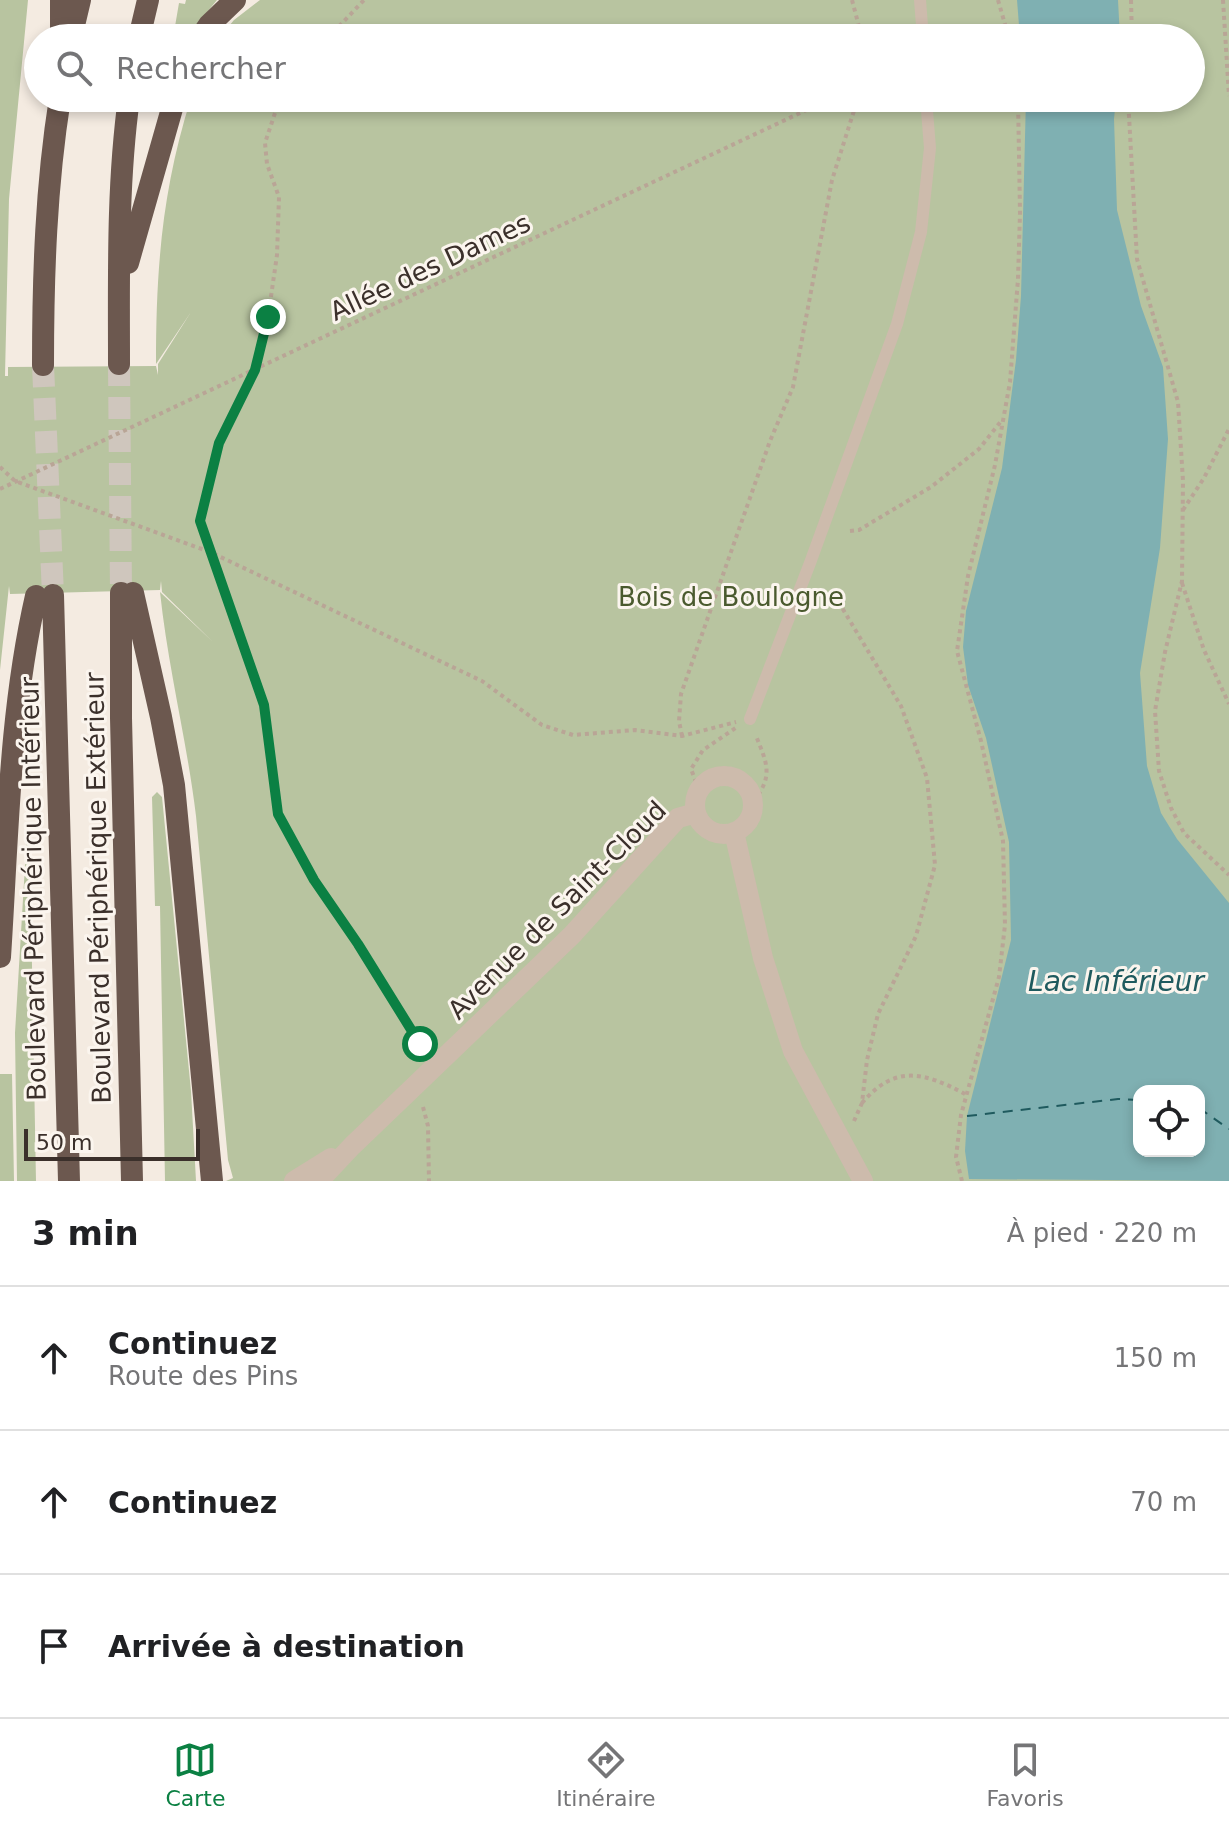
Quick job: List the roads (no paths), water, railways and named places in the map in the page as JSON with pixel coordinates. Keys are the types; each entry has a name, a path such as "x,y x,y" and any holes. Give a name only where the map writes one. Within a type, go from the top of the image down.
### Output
{"highway":[{"path":"61,0 61,24"},
{"path":"74,24 80,0"},
{"path":"142,24 148,0"},
{"path":"210,24 235,0"},
{"path":"43,365 45,251 57,112"},
{"path":"119,364 120,216 127,112"},
{"path":"119,311 139,221 171,112"},
{"name":"Boulevard Périphérique Extérieur","path":"132,1181 121,718 127,593 161,717 174,785 212,1181"},
{"name":"Boulevard Périphérique Intérieur","path":"0,957 14,728 21,666 44,595 69,1181"}],"street":[{"path":"725,776 737,779 747,787 753,801 749,819 734,832 713,832 696,813 695,801 699,790 708,781 725,776"},
{"name":"Avenue de Saint-Cloud","path":"319,1181 572,935 678,818 696,813"},
{"path":"734,832 763,958 793,1051 863,1181"},
{"name":"Avenue de Saint-Cloud","path":"294,1181 352,1146"}],"lane":[{"path":"920,0 922,24"},
{"path":"750,719 897,324 921,232 930,148 927,112"}],"water":[{"path":"1017,0 1118,0 1119,24 1019,24"},
{"name":"Lac Inférieur","path":"1026,112 1115,112 1117,210 1141,306 1163,367 1168,439 1160,548 1140,673 1147,766 1161,813 1177,839 1229,903 1229,1181 969,1179 965,1151 967,1116 1011,940 1009,842 986,738 968,685 963,647 966,611 1002,468 1021,296"}],"tunnel":[{"path":"119,364 121,593"},
{"path":"43,365 53,595"}],"park label":[{"name":"Bois de Boulogne","path":"731,597"}]}
